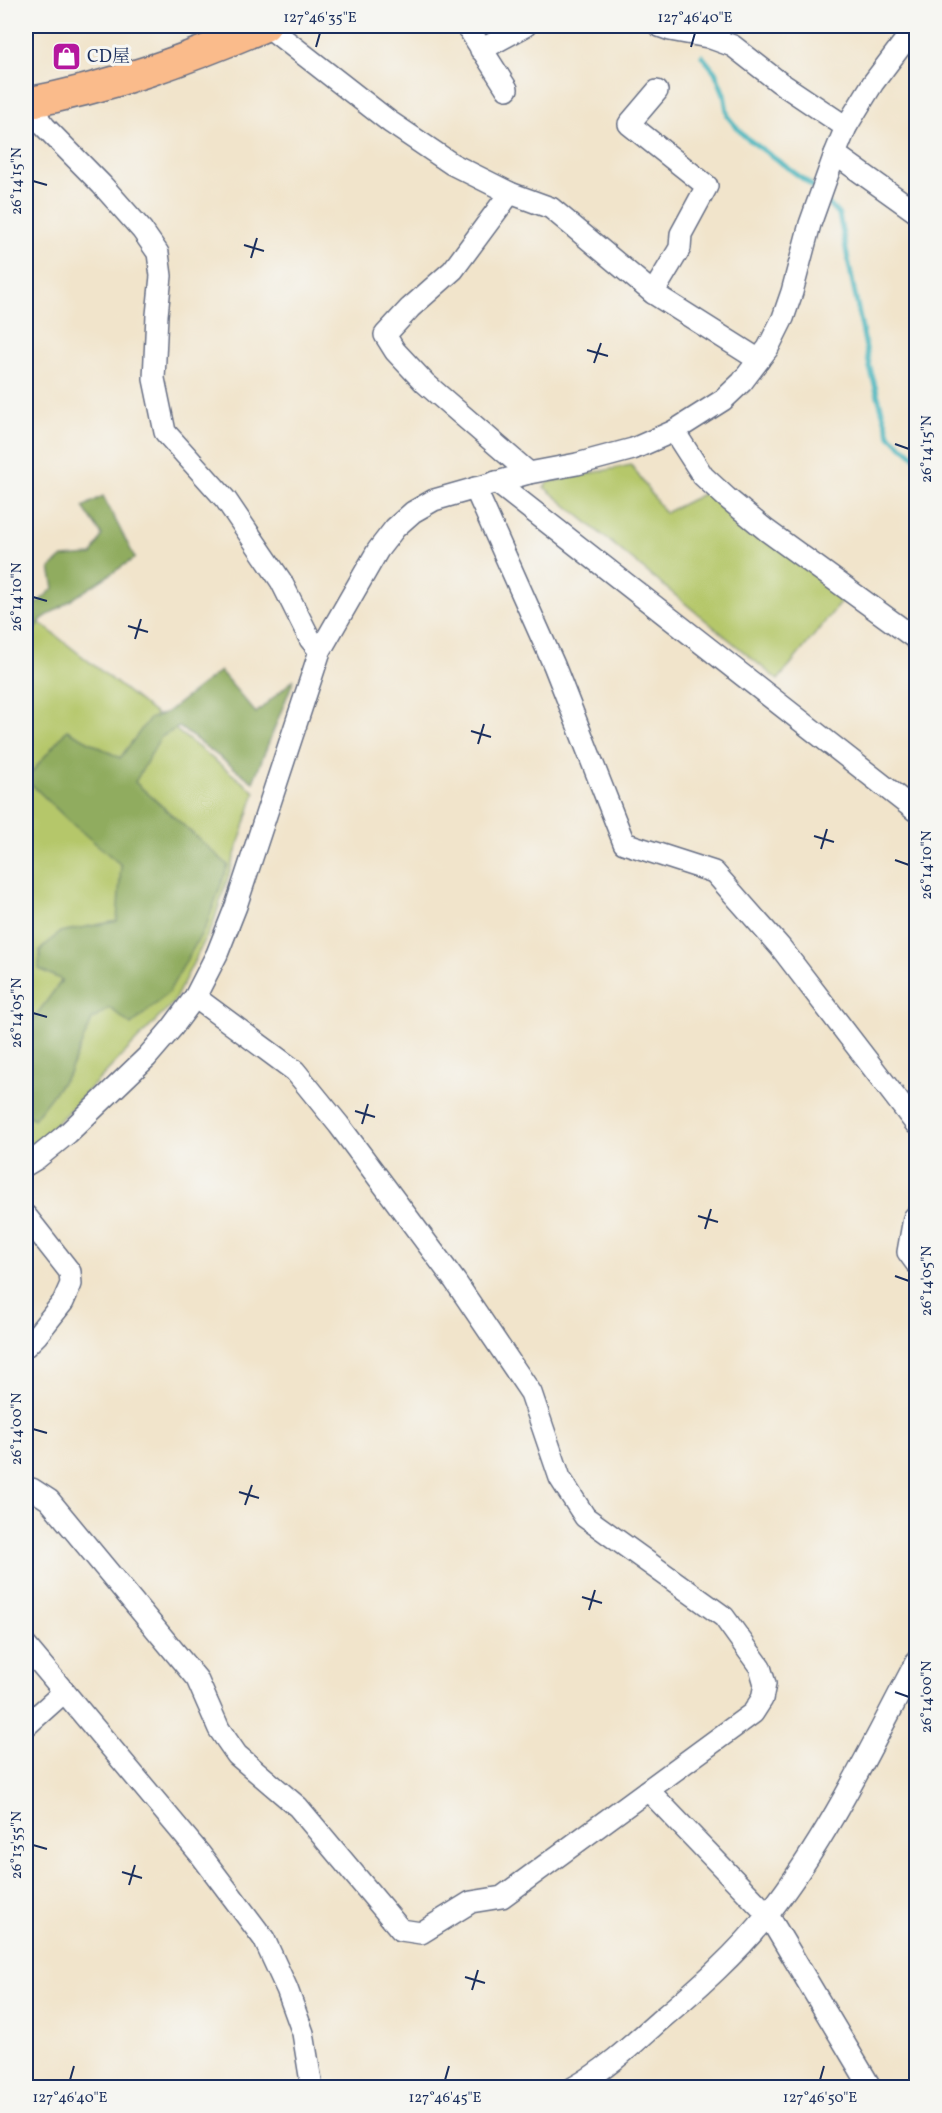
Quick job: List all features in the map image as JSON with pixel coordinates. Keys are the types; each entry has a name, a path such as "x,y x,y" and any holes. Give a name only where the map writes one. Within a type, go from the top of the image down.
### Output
{"highway":[{"path":"29,103 67,95 147,72 266,26"}],"street":[{"path":"266,26 399,128 453,164 510,193 551,208 653,293 759,360"},
{"path":"466,26 507,89"},
{"path":"481,50 525,26"},
{"path":"659,26 708,37 732,46 779,82 846,127"},
{"path":"26,1165 68,1133 125,1079 172,1028 195,997 217,954 236,906 320,651 378,550 395,528 413,512 434,500 529,473 577,464 633,449 674,431 723,400 742,382 776,335 783,318 816,207 846,127 873,83 916,26"},
{"path":"653,293 680,248 681,234 707,186 630,124 657,91"},
{"path":"29,103 45,127 102,184 142,230 158,253 161,276 154,379 165,432 226,500 281,581 310,639 320,651"},
{"path":"835,154 916,212"},
{"path":"510,193 453,270 410,308 385,335 395,351 425,383 529,473"},
{"path":"674,431 703,476 727,498 766,530 916,639"},
{"path":"496,482 916,811"},
{"path":"475,488 554,665 624,843 714,872 781,948 916,1124"},
{"path":"26,1488 32,1489 49,1500 197,1679 219,1729 237,1755 298,1807 401,1930 421,1933 471,1902 502,1897 753,1713 762,1700 765,1683 760,1667 724,1617 585,1517 560,1478 531,1393 455,1281 333,1117 295,1071 195,997"},
{"path":"26,1216 70,1272 71,1284 63,1302 26,1346"},
{"path":"916,1216 908,1252 916,1263"},
{"path":"26,1646 193,1845 264,1939 287,1989 303,2033 312,2088"},
{"path":"573,2088 613,2061 675,2007 731,1955 768,1915 806,1862 828,1826 916,1662"},
{"path":"26,1726 64,1692"},
{"path":"648,1790 768,1915 870,2088"}],"green space":[{"path":"631,465 665,513 707,492 845,597 778,680 544,487 549,482"},
{"path":"103,496 135,558 42,619 26,642 26,601 37,603 54,588 50,568 63,557 92,555 102,535 83,507"},
{"path":"26,612 255,792 213,924 173,1003 26,1155"},
{"path":"220,671 256,713 294,679 253,782 179,727 161,737 135,782 228,865 207,924 168,993 131,1025 110,1008 92,1020 69,1073 34,1119 26,1114 26,1029 62,980 39,969 40,950 60,932 117,921 121,865 69,821 26,779 67,730 120,758 149,719 167,712"}],"waterway":[{"path":"702,56 715,72 724,94 728,117 744,136 817,191"},
{"path":"825,200 839,215 870,368 890,436 916,458"}],"place":[{"name":"CD屋","path":"66,57"}]}
